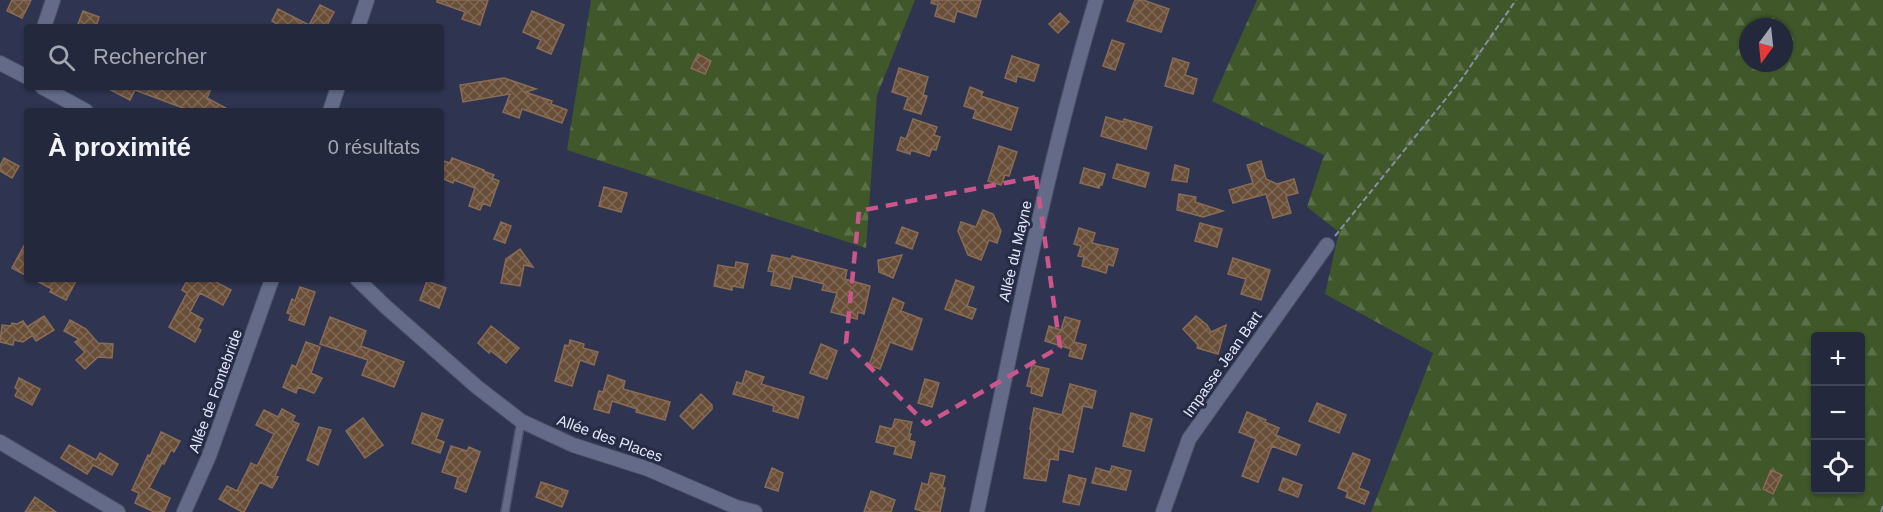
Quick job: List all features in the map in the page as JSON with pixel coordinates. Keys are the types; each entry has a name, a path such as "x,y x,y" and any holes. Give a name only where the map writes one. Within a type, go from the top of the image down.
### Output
{"street":[{"path":"45,24 53,0"},
{"path":"359,24 367,0"},
{"name":"Allée du Mayne","path":"977,512 1027,270 1071,83 1096,0"},
{"path":"0,63 24,75"},
{"path":"48,90 80,108"},
{"path":"331,108 337,90"},
{"name":"Impasse Jean Bart","path":"1163,512 1189,439 1327,245"},
{"name":"Allée de Fontebride","path":"184,512 209,456 271,282"},
{"name":"Allée des Places","path":"360,282 477,387 520,421 573,445 648,469 736,507 755,512"},
{"path":"0,442 118,512"}],"lane":[{"path":"505,512 520,421"}],"path":[{"path":"1327,245 1461,80 1516,0"},
{"path":"1881,512 1883,506"}],"highlighted area":[{"path":"1036,177 1060,347 926,424 846,343 859,211"}],"green space":[{"path":"591,0 915,0 877,95 866,248 567,150"},
{"path":"1257,0 1883,0 1883,512 1371,512 1433,353 1325,294 1339,232 1307,207 1324,155 1212,101"}],"building":[{"path":"12,0 31,0 22,18 7,11"},
{"path":"437,0 488,0 480,25 462,19 465,12 437,2"},
{"path":"932,0 981,0 976,17 957,11 954,22 935,16 938,5 931,3"},
{"path":"1135,0 1143,0 1169,9 1161,32 1127,21"},
{"path":"320,5 334,12 328,24 310,24"},
{"path":"278,9 307,24 277,24 272,21"},
{"path":"83,11 99,17 97,24 78,24"},
{"path":"532,11 564,25 551,54 537,48 541,40 523,32"},
{"path":"1060,13 1069,22 1058,33 1049,24"},
{"path":"1112,40 1124,44 1115,70 1103,66"},
{"path":"698,54 711,61 705,74 691,68"},
{"path":"1012,56 1039,65 1034,81 1017,76 1016,82 1005,78"},
{"path":"1173,58 1189,63 1185,75 1197,79 1193,94 1165,86"},
{"path":"899,68 928,77 923,95 927,96 921,114 904,109 908,97 892,92"},
{"path":"504,78 536,89 525,92 552,101 551,104 567,110 562,123 522,109 519,118 503,112 510,94 463,102 460,85"},
{"path":"970,87 983,92 981,96 1018,108 1011,130 973,118 976,110 964,106"},
{"path":"111,90 135,90 130,100"},
{"path":"135,90 211,90 207,98 225,108 183,108"},
{"path":"1106,117 1123,122 1124,119 1152,127 1146,149 1101,136"},
{"path":"913,119 937,127 934,135 940,137 936,150 932,149 929,156 911,150 910,154 897,150 901,137 906,139"},
{"path":"999,146 1017,152 1009,176 1005,175 1001,185 988,181"},
{"path":"4,158 19,166 12,178 0,171"},
{"path":"452,158 494,175 492,178 499,181 490,206 483,203 480,210 469,206 475,188 454,180 453,183 444,179 444,161 450,163"},
{"path":"1261,161 1266,179 1277,184 1294,179 1298,193 1286,196 1291,213 1273,218 1266,194 1233,203 1229,190 1253,183 1247,165"},
{"path":"1117,164 1149,173 1145,187 1113,178"},
{"path":"1175,165 1189,169 1187,182 1172,180"},
{"path":"1084,168 1105,174 1099,188 1080,183"},
{"path":"604,187 627,193 621,212 599,206"},
{"path":"1179,194 1196,197 1195,202 1223,211 1203,217 1177,210"},
{"path":"983,210 993,214 1001,231 997,243 989,240 981,260 968,255 958,231 961,222 976,227"},
{"path":"501,222 511,226 505,243 494,239"},
{"path":"1200,223 1222,229 1217,247 1195,241"},
{"path":"902,227 918,233 912,249 896,243"},
{"path":"1079,228 1095,233 1092,243 1118,249 1113,266 1108,264 1106,273 1082,266 1084,257 1078,256 1081,246 1074,244"},
{"path":"24,246 24,274 12,268"},
{"path":"520,249 533,267 524,265 520,286 501,283 506,259"},
{"path":"772,255 791,259 792,256 847,270 845,279 870,286 864,314 858,312 857,319 831,312 837,293 822,290 824,284 793,276 790,289 771,285 774,272 768,271"},
{"path":"902,255 893,278 879,272 878,260"},
{"path":"1233,258 1270,270 1261,300 1241,294 1246,279 1228,274"},
{"path":"736,262 748,264 743,288 732,286 732,290 714,286 718,265 735,268"},
{"path":"956,280 974,287 967,306 976,309 972,319 945,309"},
{"path":"39,282 75,282 66,300 50,292 52,289"},
{"path":"186,282 216,282 231,290 223,305 200,293 190,312 203,319 195,342 169,327 187,293 182,290"},
{"path":"427,282 446,288 439,308 420,300"},
{"path":"300,287 315,292 304,325 289,320 291,314 287,313"},
{"path":"893,298 904,303 901,311 922,319 912,350 890,342 880,369 869,365"},
{"path":"44,316 54,330 36,341 27,327"},
{"path":"1196,316 1207,325 1211,332 1226,325 1218,354 1197,348 1198,345 1183,329"},
{"path":"330,317 366,331 361,346 404,362 394,387 362,375 368,360 320,344"},
{"path":"1065,317 1080,321 1074,342 1086,345 1082,359 1069,356 1071,349 1045,341 1049,326 1061,330"},
{"path":"70,320 86,329 98,343 113,344 112,358 98,357 85,369 76,360 85,352 75,342 79,339 64,331"},
{"path":"23,321 33,335 23,342 14,340 13,345 0,342 2,325 11,326 12,323 17,324"},
{"path":"491,326 519,348 506,363 478,343"},
{"path":"570,340 584,344 583,348 598,352 594,365 580,360 572,386 555,381 565,345 569,346"},
{"path":"306,342 320,347 311,373 322,378 314,393 298,387 296,393 283,387 292,365 296,367"},
{"path":"821,344 837,351 827,379 810,373"},
{"path":"1032,365 1049,369 1042,396 1031,393 1032,387 1027,386"},
{"path":"746,371 764,377 761,384 804,397 798,418 773,411 774,406 733,394 737,382 742,384"},
{"path":"608,375 625,381 623,389 670,402 665,420 636,412 637,409 612,401 609,413 594,409 599,391 603,392"},
{"path":"19,378 40,389 32,405 15,396"},
{"path":"925,379 939,383 932,407 918,403"},
{"path":"1070,384 1096,391 1092,408 1083,406 1073,452 1059,449 1058,460 1050,459 1046,481 1024,478 1034,408 1062,415"},
{"path":"701,394 712,405 712,409 693,429 680,416"},
{"path":"1317,403 1346,415 1339,433 1309,421"},
{"path":"282,409 295,416 292,421 299,424 275,476 278,477 272,488 260,482 242,512 219,499 227,486 237,491 251,463 257,466 274,434 256,425 264,410 278,417"},
{"path":"1247,412 1279,428 1276,435 1300,445 1296,455 1272,446 1258,482 1242,476 1256,439 1239,432"},
{"path":"422,413 443,420 436,439 444,442 440,453 412,443"},
{"path":"1131,413 1152,419 1144,451 1123,446"},
{"path":"363,418 383,445 365,458 346,431"},
{"path":"895,419 912,422 909,440 915,442 911,458 894,454 896,447 876,442 880,426 892,429"},
{"path":"319,427 331,430 318,465 307,460"},
{"path":"161,432 180,441 174,452 171,450 164,464 162,463 149,488 170,498 164,512 154,512 135,503 139,493 132,490"},
{"path":"69,445 96,460 100,453 118,464 112,475 93,465 87,474 61,458"},
{"path":"451,446 467,451 469,447 480,452 466,492 455,488 458,477 442,472"},
{"path":"1353,453 1370,460 1359,488 1369,492 1364,504 1346,497 1348,492 1338,488"},
{"path":"1112,466 1131,471 1126,490 1092,483 1096,468 1110,472"},
{"path":"772,468 783,473 778,491 765,487"},
{"path":"1771,470 1782,475 1773,494 1763,489"},
{"path":"931,473 945,476 940,512 915,509 922,483 928,485"},
{"path":"1069,475 1086,479 1079,505 1063,502"},
{"path":"1283,478 1302,485 1298,497 1279,490"},
{"path":"541,482 568,491 562,507 536,497"},
{"path":"871,491 895,500 891,512 864,512"},
{"path":"35,497 56,512 25,512"}]}
